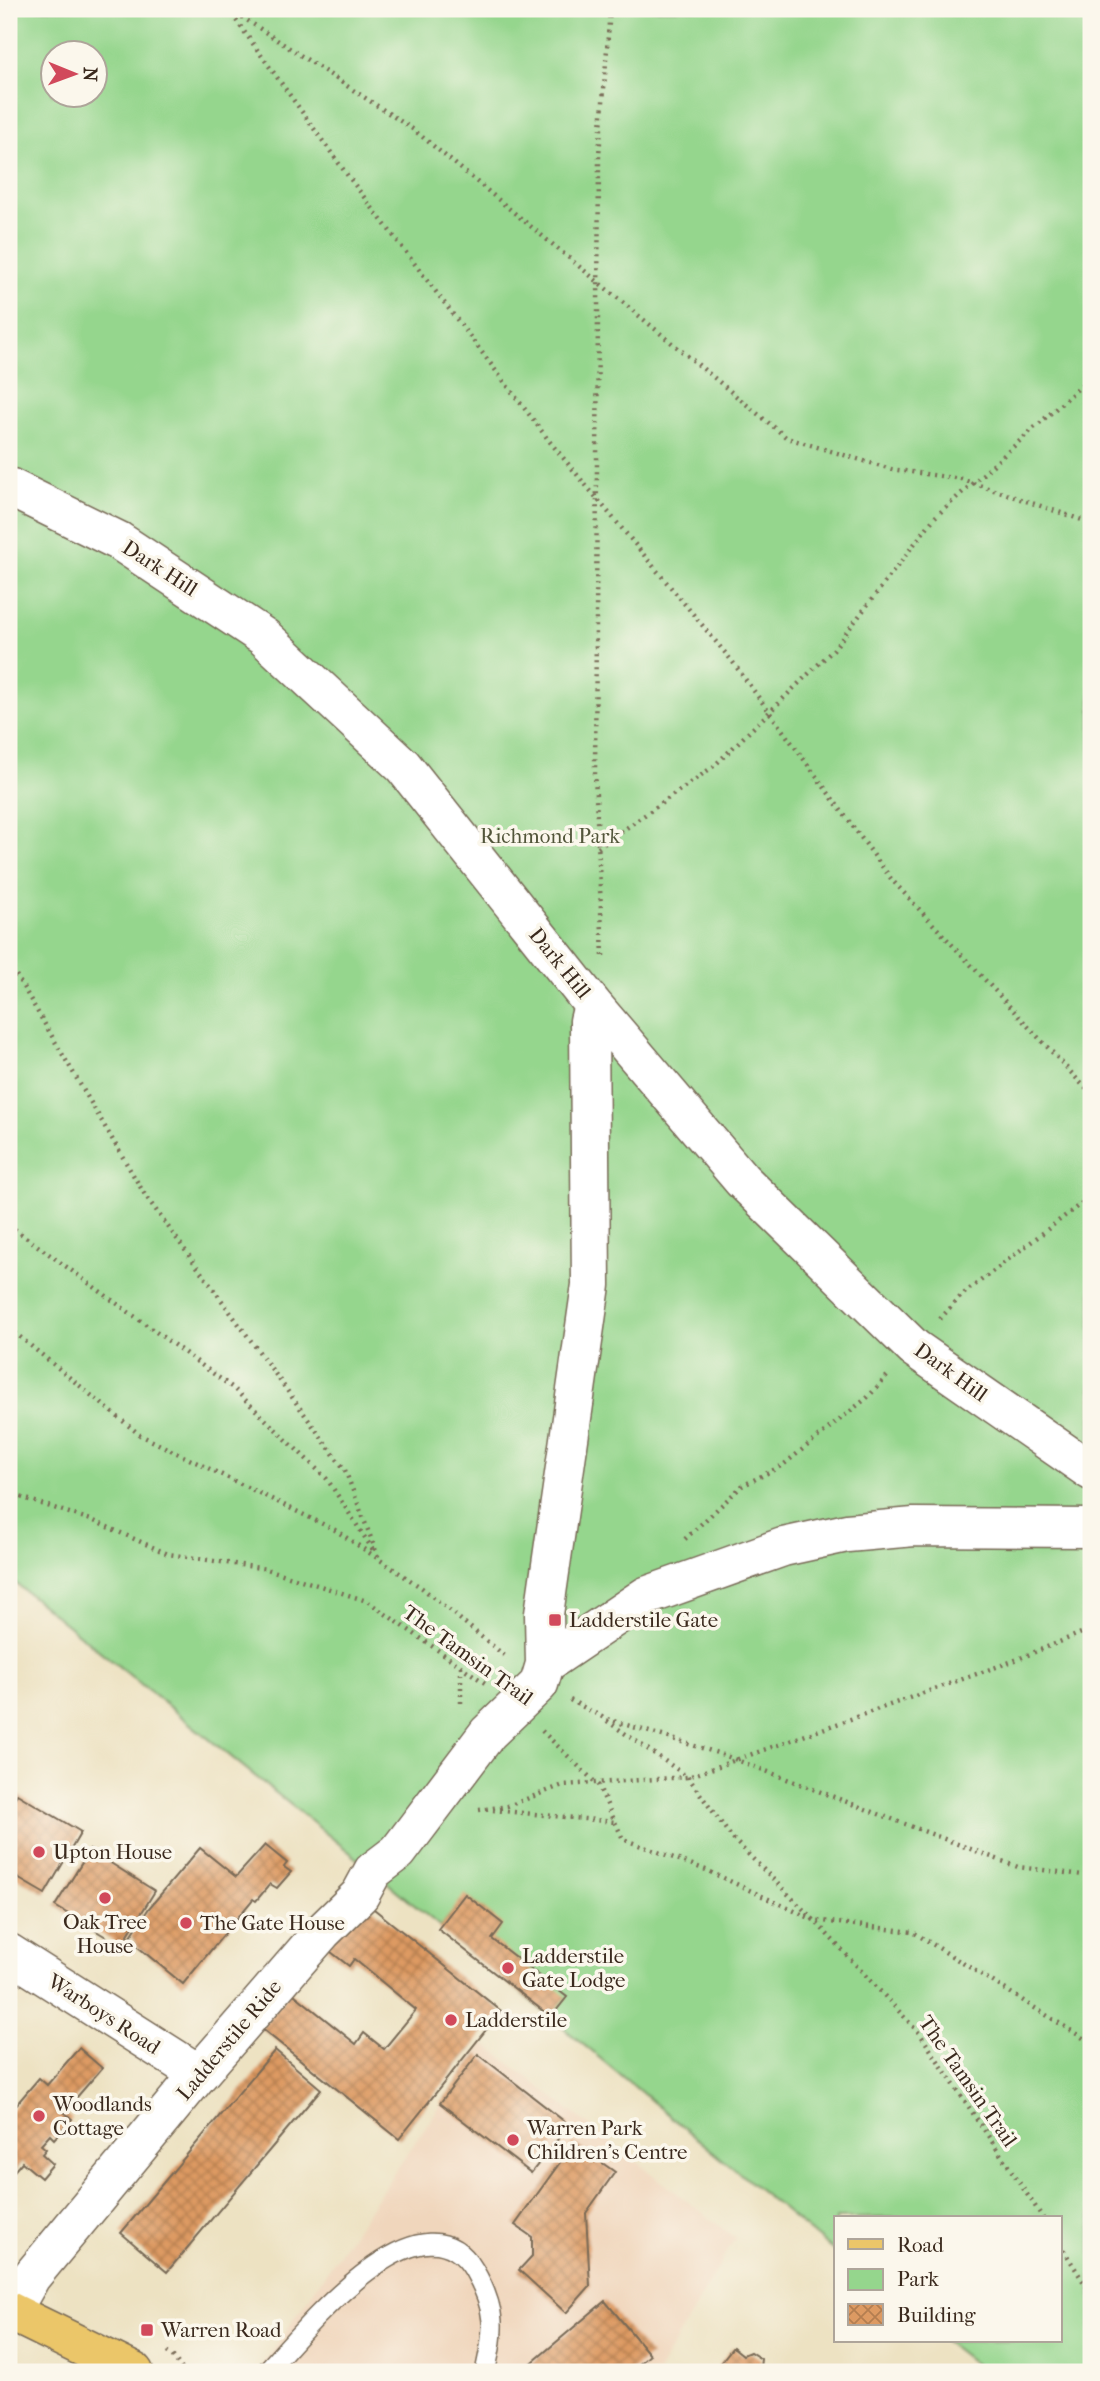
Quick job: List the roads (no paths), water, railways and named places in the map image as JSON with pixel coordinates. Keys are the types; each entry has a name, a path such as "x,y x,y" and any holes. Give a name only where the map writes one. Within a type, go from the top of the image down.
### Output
{"main road":[{"path":"10,2311 134,2372"}],"street":[{"name":"Dark Hill","path":"9,487 119,541 264,637 403,766 593,1005 742,1180 914,1348 1091,1471"},
{"path":"545,1664 544,1614 591,1285 589,1021 593,1005"},
{"path":"545,1664 646,1596 782,1546 847,1533 914,1527 1091,1528"},
{"name":"Ladderstile Ride","path":"10,2311 31,2277 199,2074 322,1932 360,1895 373,1871 398,1852 488,1733 539,1684 545,1664"},
{"name":"Warboys Road","path":"9,1953 199,2074"}],"lane":[{"path":"266,2372 358,2275 402,2249 437,2244 464,2254 485,2290 495,2331 485,2372"}],"place":[{"name":"Ladderstile Gate","path":"555,1620"},
{"name":"Upton House","path":"39,1852"},
{"name":"Oak Tree House","path":"105,1898"},
{"name":"The Gate House","path":"186,1923"},
{"name":"Ladderstile Gate Lodge","path":"508,1968"},
{"name":"Ladderstile","path":"451,2020"},
{"name":"Woodlands Cottage","path":"39,2116"},
{"name":"Warren Park Children's Centre","path":"513,2140"},
{"name":"Warren Road","path":"147,2330"}],"park label":[{"name":"Richmond Park","path":"550,836"}]}
